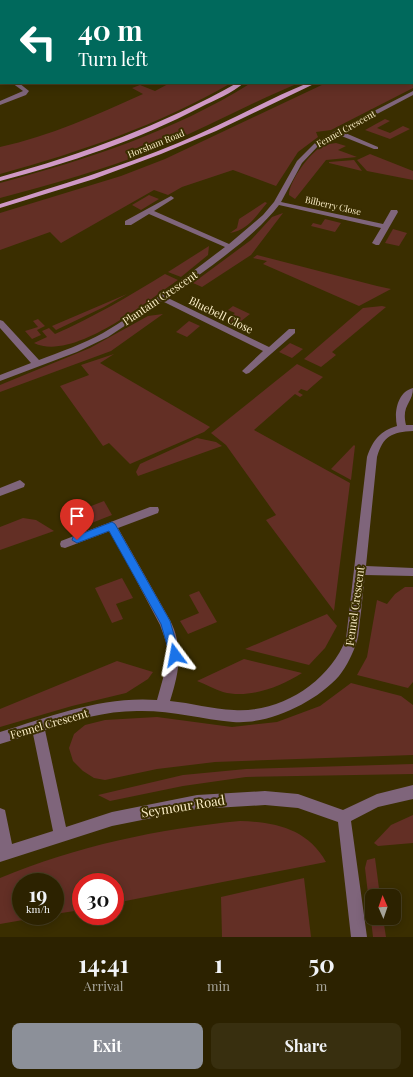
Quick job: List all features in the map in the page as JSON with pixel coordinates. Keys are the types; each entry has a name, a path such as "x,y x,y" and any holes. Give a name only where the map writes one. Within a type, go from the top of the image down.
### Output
{"main road":[{"name":"Horsham Road","path":"0,179 69,159 157,127 239,84"},
{"name":"Horsham Road","path":"0,206 91,178 182,144 311,84"}],"street":[{"path":"3,102 26,92 16,84"},
{"name":"Fennel Crescent","path":"290,177 299,162 309,150 337,132 413,93"},
{"path":"337,132 376,148"},
{"name":"Plantain Crescent","path":"0,378 74,350 105,335 162,298 252,230 277,203 290,177"},
{"path":"128,223 171,198"},
{"name":"Bilberry Close","path":"277,203 385,227"},
{"path":"148,211 231,247"},
{"path":"376,243 394,212"},
{"name":"Bluebell Close","path":"162,298 270,351"},
{"path":"0,323 37,364"},
{"path":"246,371 292,331"},
{"path":"408,428 399,412 406,398 413,390"},
{"name":"Fennel Crescent","path":"0,738 38,727 65,717 117,706 162,705 236,716 273,710 304,697 325,684 338,668 349,650 360,570 372,457 376,444 381,436 389,432 408,428"},
{"path":"0,492 20,484"},
{"path":"65,544 154,510"},
{"path":"112,526 166,624 172,641 175,655 173,673 162,705"},
{"path":"360,570 413,572"},
{"path":"38,727 61,834"},
{"path":"359,937 344,817 373,802 394,794 413,792"},
{"name":"Seymour Road","path":"4,854 61,834 120,817 196,802 235,798 298,801 344,817"},
{"path":"0,815 4,854"}],"shaded area":[{"path":"168,84 229,84 176,112 118,136 89,147 0,174 0,147 55,131 143,94 132,88 140,85 155,91"},
{"path":"249,84 297,84 153,150 77,176 0,198 0,183 98,154 161,130"},
{"path":"324,84 413,84 413,88 331,130 316,132 318,137 298,152 276,186 233,170 182,187 168,195 154,190 61,243 50,232 0,250 0,213 121,176 165,159"},
{"path":"385,119 390,121 377,128 390,133 403,126 410,129 390,139 365,130"},
{"path":"336,143 346,146 338,150 357,157 326,160 295,199 289,195 290,189 297,175 313,153 324,145"},
{"path":"370,154 413,171 413,180 367,171 357,160"},
{"path":"354,160 362,171 329,163 329,162"},
{"path":"149,195 159,199 141,210 132,205"},
{"path":"265,202 267,203 247,226 230,233 237,228 239,219"},
{"path":"283,213 251,255 202,287 193,283 251,240 272,217"},
{"path":"325,219 341,223 335,232 311,226 313,223 321,225"},
{"path":"393,229 407,233 399,246 385,243"},
{"path":"209,246 208,255 181,277 168,272"},
{"path":"257,255 391,289 359,306 263,264 267,261 253,258"},
{"path":"165,274 178,280 129,315 109,327 68,344 50,347 34,343 47,337 42,331 49,328 55,334 84,321"},
{"path":"127,294 56,330 52,326"},
{"path":"233,306 250,314 236,325 226,320 235,313 228,310"},
{"path":"386,307 332,352 336,355 321,367 304,359 363,308"},
{"path":"163,314 111,351 0,392 0,385 90,348 148,316"},
{"path":"38,319 45,326 37,330 41,335 32,339 25,331 38,327 33,321"},
{"path":"189,321 200,326 187,337 176,332"},
{"path":"290,343 303,349 292,358 279,352"},
{"path":"114,354 100,363 210,427 204,432 130,464 109,443 103,446 60,386 89,375 81,365"},
{"path":"297,364 323,377 307,391 301,389 298,392 303,395 300,397 295,394 254,430 350,483 334,611 266,520 276,515 226,445 211,433"},
{"path":"197,438 216,442 222,446 138,476 136,472 140,464"},
{"path":"354,445 355,446 351,480 331,469"},
{"path":"104,501 112,515 89,524 81,510"},
{"path":"23,518 36,520 54,531 0,550 0,527"},
{"path":"122,578 133,598 116,604 123,619 112,623 95,588"},
{"path":"405,587 413,587 413,682 408,688 357,675 367,657 377,600 387,604 395,594"},
{"path":"199,591 217,622 188,634 180,621 199,613 189,595"},
{"path":"327,614 337,626 325,648 309,665 245,649"},
{"path":"244,659 302,673 274,687 254,693 243,694 223,692 197,681"},
{"path":"117,661 153,672 148,679 126,693 72,706 0,727 0,709"},
{"path":"351,683 401,696 413,705 413,755 215,762 157,769 105,780 94,778 83,771 73,761 69,748 74,734 85,725 105,720 157,717 232,727 277,722 320,706"},
{"path":"413,764 413,774 246,777 183,786 110,801 98,795 183,775 246,769"},
{"path":"413,815 413,843 378,846 374,843 391,825"},
{"path":"240,821 266,823 278,826 300,835 310,842 319,851 326,862 124,901 124,873 72,873 72,911 64,913 64,873 13,873 58,857 118,840 209,824"},
{"path":"375,858 379,889 367,889 365,868 367,860"},
{"path":"12,873 12,922 0,924 0,878"},
{"path":"304,878 311,937 222,937 221,897"},
{"path":"372,925 384,925 386,937 373,937"}],"route":[{"path":"77,540 112,526 166,624 175,655"}]}
